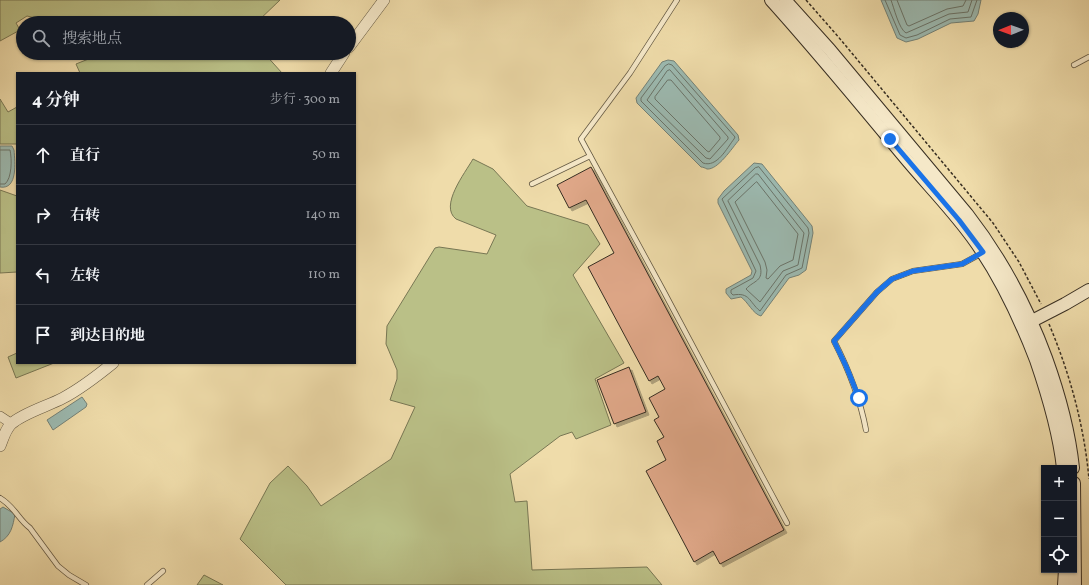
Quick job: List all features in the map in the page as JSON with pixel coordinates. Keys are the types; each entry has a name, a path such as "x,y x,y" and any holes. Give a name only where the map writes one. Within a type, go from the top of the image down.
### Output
{"main road":[{"path":"772,0 959,220 983,252 1008,295 1027,337 1050,401 1062,465"},
{"path":"785,0 830,50 981,232 1006,270 1032,321 1053,376 1060,398 1070,444 1073,465"},
{"path":"1032,321 1089,290"},
{"path":"1074,501 1074,585"},
{"path":"1064,573 1064,585"}],"street":[{"path":"356,38 384,0"},
{"path":"332,72 339,60"},
{"path":"0,446 5,434 12,424 20,418 63,398 84,386 113,364"},
{"path":"0,416 12,424"}],"lane":[{"path":"677,0 630,73 581,140 667,297 786,522"},
{"path":"1074,64 1089,57"},
{"path":"532,184 590,156"},
{"path":"866,430 859,398 834,341 877,292 892,279 913,271 962,264 983,252"},
{"path":"0,498 13,508 58,566 69,575 86,585"},
{"path":"147,585 163,571"}],"green space":[{"path":"0,0 280,0 263,16 16,16 16,32 0,41"},
{"path":"86,60 270,60 281,72 80,72 76,64"},
{"path":"0,99 8,112 16,108 16,144 0,144"},
{"path":"473,159 493,169 527,206 588,225 600,244 573,275 624,363 595,379 611,425 576,439 572,432 560,436 510,474 515,502 527,501 532,570 647,567 662,585 286,585 240,539 270,483 288,466 307,486 321,506 391,459 415,407 390,400 397,379 397,370 386,344 387,326 435,248 439,247 487,254 496,235 456,219 452,213 450,206 455,189"},
{"path":"0,190 16,196 16,272 0,273"},
{"path":"16,353 16,364 51,364 16,378 8,357"},
{"path":"204,575 223,585 197,585"}],"water":[{"path":"881,0 981,0 978,14 974,21 951,23 918,39 906,42 897,38"},
{"path":"668,60 674,61 738,135 739,140 716,166 707,169 701,167 637,103 636,98 662,62"},
{"path":"0,146 12,146 14,150 15,168 13,180 6,187 0,187"},
{"path":"754,163 762,164 812,226 813,233 806,270 799,275 789,278 761,316 755,313 741,297 731,299 726,293 726,289 751,275 752,271 718,203 718,199 724,191"},
{"path":"82,397 87,404 86,407 53,430 47,420"},
{"path":"3,507 15,514 9,534 0,542 0,509"}],"building":[{"path":"591,167 784,530 720,564 713,551 694,562 646,471 666,460 657,441 664,437 654,420 659,417 649,398 665,389 658,376 649,381 588,267 614,253 586,200 569,208 557,185"},
{"path":"629,367 646,412 614,424 597,380"}],"route":[{"path":"859,398 834,341 877,292 897,276 913,271 962,264 983,252 959,220 890,139"}]}
